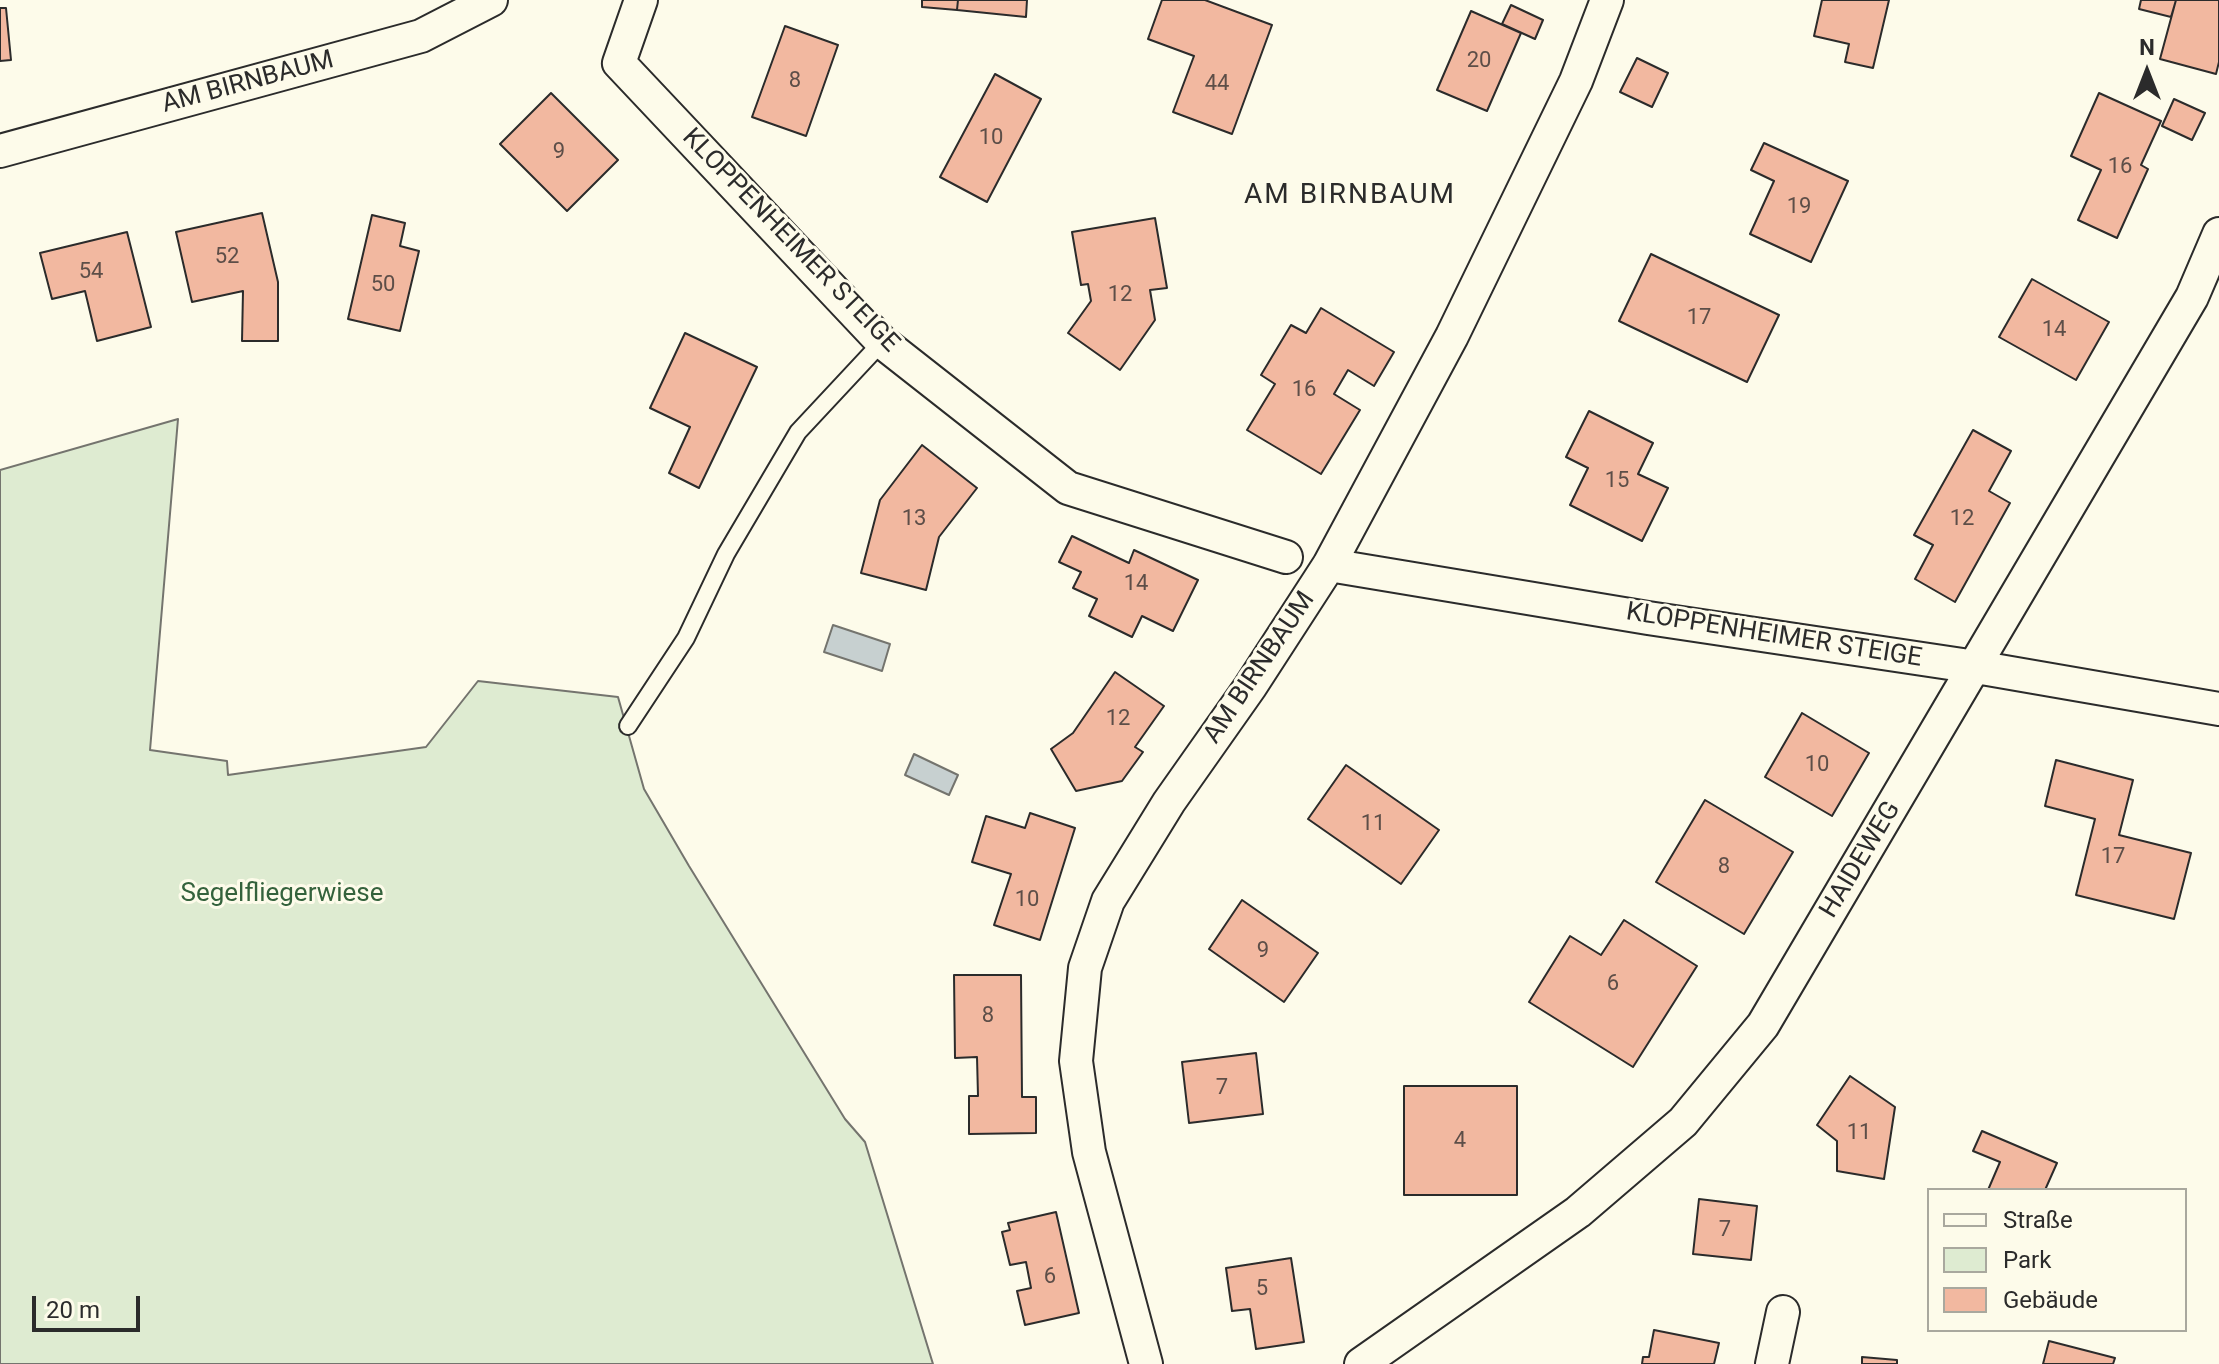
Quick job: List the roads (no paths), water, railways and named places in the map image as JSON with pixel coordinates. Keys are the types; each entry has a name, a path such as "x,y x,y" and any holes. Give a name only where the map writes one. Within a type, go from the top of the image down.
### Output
{"street":[{"name":"AM BIRNBAUM","path":"0,151 421,36 491,0"},
{"name":"KLOPPENHEIMER STEIGE","path":"641,0 619,63 882,342 1068,488 1286,557"},
{"name":"AM BIRNBAUM","path":"1146,1364 1089,1152 1076,1061 1085,968 1108,901 1169,802 1250,687 1329,565 1452,336 1576,81 1607,0"},
{"name":"HAIDEWEG","path":"1361,1364 1578,1212 1683,1122 1763,1025 2192,297 2219,234"},
{"name":"KLOPPENHEIMER STEIGE","path":"1329,565 1648,618 1976,667 2219,709"},
{"path":"1772,1364 1783,1312"}],"lane":[{"path":"628,726 686,638 726,554 798,432 882,342"}],"district":[{"name":"AM BIRNBAUM","path":"1350,196"}],"park label":[{"name":"Segelfliegerwiese","path":"282,894"}]}
